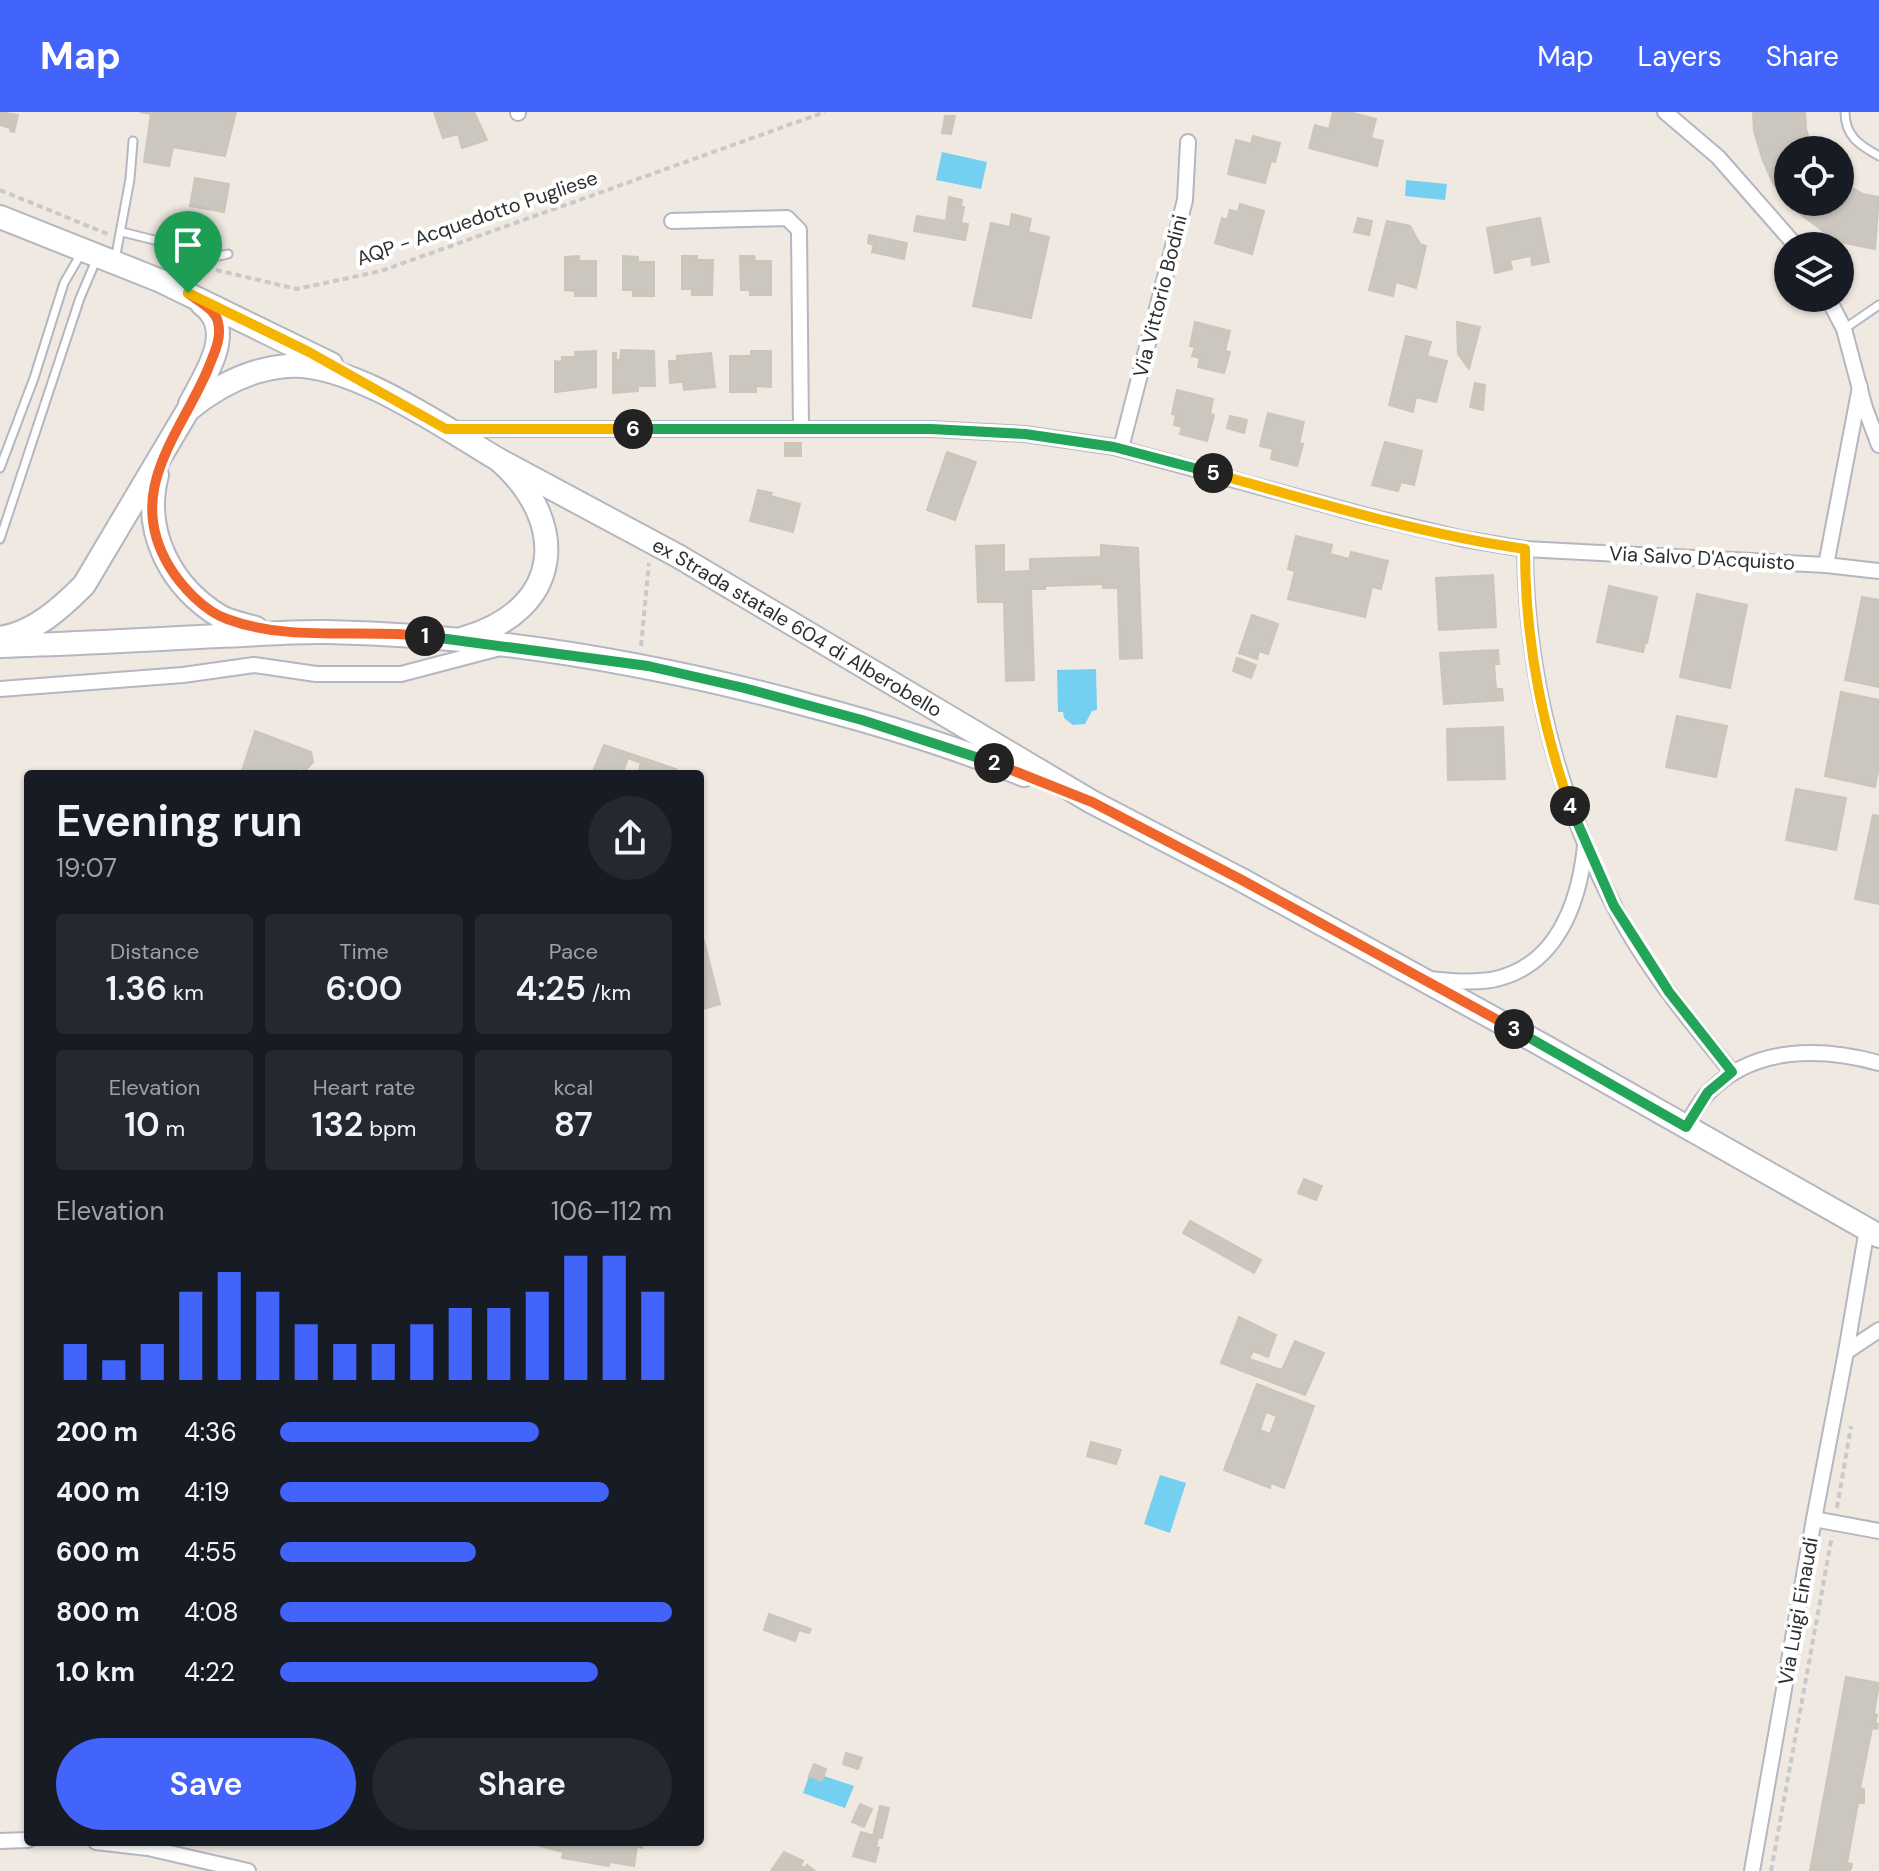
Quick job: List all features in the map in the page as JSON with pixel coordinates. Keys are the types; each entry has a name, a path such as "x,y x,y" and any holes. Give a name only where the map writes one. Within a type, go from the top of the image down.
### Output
{"main road":[{"path":"0,217 104,253 188,293 377,389 499,460 517,475 531,493 541,517 547,543 544,569 528,603 502,623 456,640"},
{"path":"0,638 41,622 61,608 84,585 188,410 219,342 218,322 213,312 188,293"},
{"path":"188,410 210,391 237,378 290,365 339,374 377,389"},
{"path":"161,458 154,487 154,528 161,552 177,579 223,618 268,631"},
{"name":"ex Strada statale 604 di Alberobello","path":"499,460 655,543 1092,802 1240,879 1876,1232"},
{"name":"ex Strada statale 604 di Alberobello","path":"0,646 223,636 268,631 418,636 640,664 862,720 986,759 1092,802"}],"street":[{"path":"1665,112 1718,157 1784,232"},
{"name":"Via Vittorio Bodini","path":"1121,448 1185,200 1188,142"},
{"path":"672,221 787,218 799,230 801,429"},
{"path":"1835,312 1844,329 1865,408 1879,445"},
{"path":"1826,565 1860,387"},
{"name":"Via Salvo D'Acquisto","path":"446,429 931,429 1025,434 1121,448 1367,516 1464,539 1525,549 1826,565 1879,571"},
{"path":"1525,549 1529,626 1551,749 1585,843 1614,906 1641,951 1732,1072"},
{"path":"0,689 183,675 254,665 316,674 401,674 508,646"},
{"path":"1420,978 1463,982 1494,979 1522,969 1541,956 1563,928 1573,907 1585,843"},
{"path":"1686,1127 1708,1092 1732,1072 1772,1058 1806,1051 1838,1053 1879,1063"},
{"name":"Via Luigi Einaudi","path":"1752,1871 1846,1352 1876,1232"},
{"path":"1846,1352 1879,1330"},
{"path":"1814,1519 1879,1531"},
{"path":"0,1841 24,1840"},
{"path":"131,1846 248,1871"}],"lane":[{"path":"1845,112 1845,125 1856,143 1879,156"},
{"path":"0,468 34,378 64,283 104,253 122,232 133,141"},
{"path":"122,232 219,256 228,254"},
{"path":"0,539 80,298 104,253"},
{"path":"1844,329 1879,305"}],"path":[{"name":"AQP - Acquedotto Pugliese","path":"210,268 297,289 381,271 825,112"},
{"path":"0,190 113,236 104,253"},
{"path":"640,664 649,562 655,543"},
{"path":"1771,1871 1853,1413"}],"water":[{"path":"942,152 987,162 981,189 936,180"},
{"path":"1406,180 1447,184 1445,200 1405,196"},
{"path":"1096,669 1097,710 1092,711 1085,724 1073,725 1064,718 1063,712 1058,712 1057,670"},
{"path":"1160,1475 1186,1483 1170,1533 1144,1524"},
{"path":"809,1776 822,1781 824,1776 854,1786 845,1808 803,1793"}],"building":[{"path":"0,112 18,115 14,132 0,125"},
{"path":"140,112 236,112 225,156 173,147 169,166 144,162 151,114"},
{"path":"434,112 474,112 487,140 462,148 458,134 443,138"},
{"path":"1333,112 1349,112 1376,119 1371,138 1383,141 1377,166 1309,148 1315,125 1329,129"},
{"path":"1753,112 1805,112 1808,136 1774,136 1774,185 1763,161 1754,131"},
{"path":"945,116 955,116 951,134 942,133"},
{"path":"1253,136 1280,143 1265,183 1228,174 1236,140 1251,144"},
{"path":"195,178 229,184 224,212 190,206"},
{"path":"1854,189 1879,197 1875,249 1854,245 1854,232 1824,232 1803,216 1854,216"},
{"path":"949,197 962,200 961,223 968,224 965,240 914,231 917,216 946,221"},
{"path":"1240,204 1264,211 1252,254 1215,243 1222,218 1227,220 1230,210 1238,212"},
{"path":"1012,214 1031,219 1028,232 1049,237 1031,318 973,306 991,223 1010,227"},
{"path":"1358,218 1372,221 1369,235 1354,232"},
{"path":"1540,218 1549,262 1532,265 1531,256 1510,260 1512,269 1495,273 1487,228"},
{"path":"1387,221 1410,226 1420,244 1426,246 1416,288 1396,282 1393,296 1369,290"},
{"path":"869,235 907,243 904,259 872,252 874,245 868,243"},
{"path":"579,256 579,261 596,261 596,296 575,296 575,291 565,290 565,257"},
{"path":"623,256 638,257 638,262 654,262 654,296 633,296 633,290 623,290"},
{"path":"682,256 713,260 712,295 692,295 692,289 682,289"},
{"path":"740,256 754,256 755,261 771,261 771,295 750,295 750,290 741,290"},
{"path":"1195,322 1230,331 1225,351 1230,352 1224,373 1198,367 1200,358 1192,356 1195,347 1190,346"},
{"path":"1457,322 1480,327 1469,369 1458,354"},
{"path":"1406,336 1431,342 1427,356 1447,361 1436,402 1416,397 1413,412 1389,405"},
{"path":"621,350 654,351 655,386 638,386 638,391 613,393 613,353 616,353 616,360 620,360"},
{"path":"596,351 596,387 555,392 555,361 562,362 562,357 575,357 575,352"},
{"path":"751,351 771,351 771,387 756,386 756,392 730,392 730,356 751,356"},
{"path":"711,353 715,387 684,390 683,382 679,382 677,356"},
{"path":"669,361 677,361 679,382 670,383"},
{"path":"1475,383 1485,385 1483,410 1470,407"},
{"path":"1177,390 1213,399 1210,414 1214,415 1207,441 1180,434 1182,427 1174,425 1176,415 1172,414"},
{"path":"1268,413 1304,422 1299,443 1303,444 1297,466 1271,459 1273,449 1260,446"},
{"path":"1230,416 1247,420 1244,433 1227,428"},
{"path":"1385,442 1422,451 1414,485 1401,482 1398,491 1372,485"},
{"path":"785,443 801,443 801,456 785,456"},
{"path":"947,452 976,462 955,520 927,510"},
{"path":"758,490 772,493 771,496 777,498 776,502 778,498 800,504 793,532 750,521"},
{"path":"1296,536 1332,545 1330,554 1349,559 1351,552 1388,561 1381,589 1372,587 1365,617 1288,599 1295,571 1288,569"},
{"path":"1004,545 1004,572 1030,571 1030,559 1101,557 1101,545 1138,548 1142,658 1120,659 1118,588 1103,588 1103,584 1045,586 1045,589 1031,589 1034,680 1006,681 1004,602 978,602 976,546"},
{"path":"1493,575 1496,627 1439,630 1436,578"},
{"path":"1609,586 1657,597 1643,652 1597,642"},
{"path":"1697,594 1747,605 1730,688 1680,677"},
{"path":"1862,597 1879,600 1879,687 1845,680"},
{"path":"1252,615 1278,624 1268,654 1259,651 1257,659 1239,653"},
{"path":"1498,650 1499,664 1494,664 1496,689 1502,689 1503,700 1444,704 1440,653"},
{"path":"1237,658 1256,665 1251,678 1233,671"},
{"path":"1841,692 1879,700 1879,766 1875,787 1825,776"},
{"path":"1677,716 1727,726 1716,777 1666,767"},
{"path":"1503,727 1505,779 1448,780 1447,729"},
{"path":"255,731 311,752 313,762 306,770 300,767 299,770 242,770"},
{"path":"604,745 676,769 639,770 641,763 628,758 624,770 594,770"},
{"path":"1796,789 1846,798 1836,850 1786,840"},
{"path":"1873,815 1879,816 1879,904 1855,899"},
{"path":"704,941 720,1004 704,1009"},
{"path":"1304,1179 1322,1186 1316,1200 1298,1193"},
{"path":"1190,1221 1261,1260 1254,1273 1183,1233"},
{"path":"1239,1317 1276,1335 1268,1357 1253,1351 1249,1359 1282,1370 1295,1341 1324,1353 1305,1395 1221,1363"},
{"path":"1257,1384 1314,1406 1284,1488 1271,1483 1270,1488 1224,1470","holes":["1266,1412 1277,1416 1270,1434 1260,1430"]},
{"path":"1091,1442 1121,1450 1116,1464 1087,1456"},
{"path":"769,1614 811,1629 809,1633 799,1630 795,1641 764,1630"},
{"path":"1846,1677 1879,1683 1874,1714 1877,1715 1875,1723 1878,1724 1877,1729 1872,1728 1860,1788 1864,1789 1864,1803 1858,1803 1847,1863 1852,1864 1851,1869 1810,1871"},
{"path":"846,1753 862,1758 858,1769 843,1764"},
{"path":"814,1764 826,1769 822,1781 809,1776"},
{"path":"860,1804 872,1809 864,1827 852,1822"},
{"path":"880,1806 889,1808 882,1838 873,1836"},
{"path":"861,1832 878,1837 875,1862 853,1856"},
{"path":"541,1846 637,1846 634,1866 610,1862 609,1866 562,1858 563,1852"},
{"path":"784,1852 803,1861 800,1866 805,1868 807,1865 815,1871 771,1871"}],"route":[{"path":"188,293 309,352 446,429 931,429 1025,434 1114,447 1367,516 1464,539 1525,549 1527,613 1534,666 1551,749 1570,805 1614,906 1641,951 1732,1072 1708,1092 1686,1127 1240,879 1092,802 986,759 862,720 640,664 418,636 268,631 223,618 177,579 161,552 154,528 154,487 161,458 188,410 219,342 218,322 213,312 188,293"}]}
